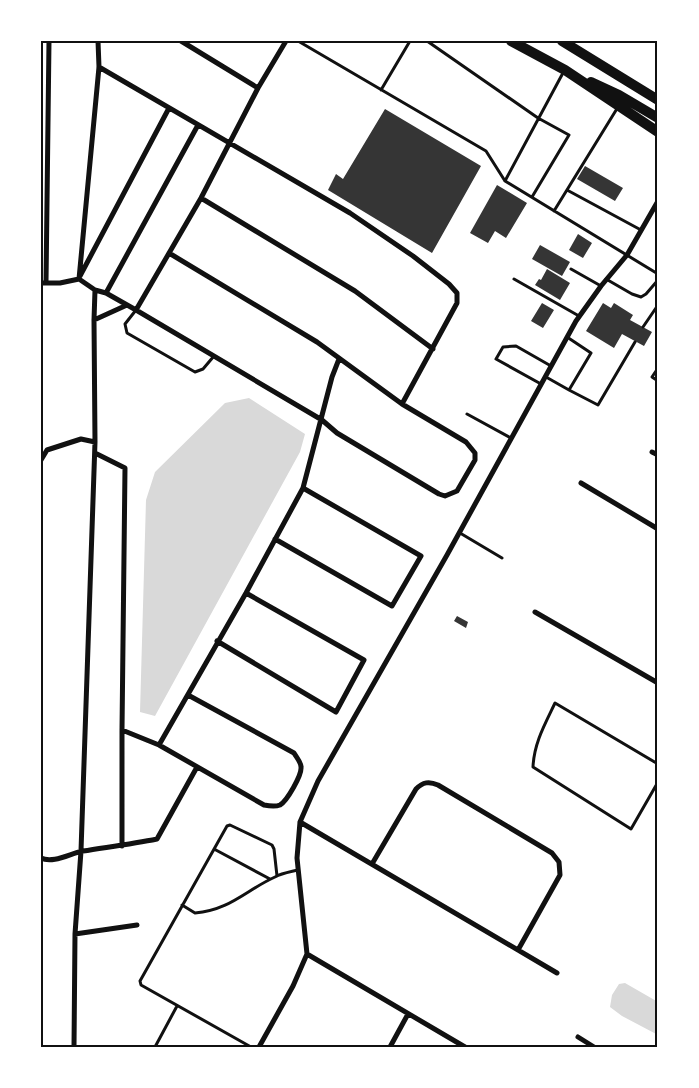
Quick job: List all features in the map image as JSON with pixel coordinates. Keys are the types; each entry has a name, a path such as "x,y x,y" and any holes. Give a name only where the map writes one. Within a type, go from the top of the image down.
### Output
{"highway":[{"path":"511,41 565,70 619,95 658,118"},
{"path":"562,41 575,45 658,100"},
{"path":"565,70 658,132"}],"street":[{"path":"49,41 43,283 60,283 79,279 95,290 106,293 136,310 322,420 337,433 439,494 445,496 458,491 475,460 475,453 466,442 402,404 317,342 169,253"},
{"path":"79,279 99,67 98,41"},
{"path":"181,41 258,88"},
{"path":"136,310 201,198 258,88 286,41"},
{"path":"99,67 350,213 413,256 457,292 457,303 402,404"},
{"path":"79,279 169,108"},
{"path":"106,293 198,124"},
{"path":"201,198 355,291 433,349"},
{"path":"259,1047 293,986 307,954 297,858 300,822 318,781 459,533 579,316 600,286 627,255 658,201"},
{"path":"74,1047 75,934 81,851 96,442 95,290"},
{"path":"94,320 127,306"},
{"path":"159,745 246,593 303,488 332,377 339,359"},
{"path":"41,460 47,450 81,439 96,442"},
{"path":"41,446 47,450"},
{"path":"652,452 658,455"},
{"path":"95,453 125,468 122,846"},
{"path":"581,483 658,529"},
{"path":"275,539 392,606 421,556 303,488"},
{"path":"217,641 336,712 364,660 246,593"},
{"path":"535,612 658,683"},
{"path":"122,730 159,745 264,805 280,805 286,799 300,774 301,766 294,753 188,695"},
{"path":"41,858 52,860 81,851 157,839 197,767"},
{"path":"372,864 416,789 420,784 426,782 438,785 538,843 557,858 560,875 518,950"},
{"path":"300,822 557,973"},
{"path":"75,934 137,925"},
{"path":"307,954 465,1047"},
{"path":"390,1047 408,1014"},
{"path":"578,1037 594,1047"}],"lane":[{"path":"298,41 486,151 505,181 658,274"},
{"path":"381,90 410,41"},
{"path":"427,41 538,118 569,135 532,197"},
{"path":"505,181 565,70"},
{"path":"554,211 618,107"},
{"path":"567,190 641,230"},
{"path":"571,269 600,286"},
{"path":"514,279 579,316"},
{"path":"606,279 641,297 658,280"},
{"path":"643,327 658,305"},
{"path":"136,310 125,324 127,333 195,372 203,369 214,356"},
{"path":"567,337 591,353 569,390"},
{"path":"545,377 598,405 635,342"},
{"path":"541,384 496,359 503,347 516,346 551,366"},
{"path":"658,368 652,377 658,381"},
{"path":"467,414 511,438"},
{"path":"459,533 502,558"},
{"path":"658,764 555,703 539,734 533,767 631,828 658,782"},
{"path":"251,1047 141,985 140,981 227,826 230,825 272,845 277,876"},
{"path":"214,849 270,879"},
{"path":"182,905 195,913 230,904 270,879 298,869"},
{"path":"155,1047 178,1006"}],"shaded area":[{"path":"249,398 305,434 300,452 155,716 140,712 146,500 155,472 225,403"},
{"path":"625,983 658,1002 658,1035 622,1016 610,1007 612,995 619,984"}],"building":[{"path":"385,109 481,166 432,253 328,190 336,174 343,179"},
{"path":"585,166 623,188 615,201 577,179"},
{"path":"497,185 527,203 506,238 495,231 488,243 470,233"},
{"path":"578,234 592,243 583,258 569,250"},
{"path":"540,245 570,262 562,276 532,259"},
{"path":"547,269 570,283 560,300 535,285 539,279 541,280"},
{"path":"542,303 554,310 543,328 531,321"},
{"path":"603,303 611,308 614,303 633,315 630,320 652,332 644,346 622,334 614,348 586,331"},
{"path":"457,616 468,622 466,628 454,621"}]}
